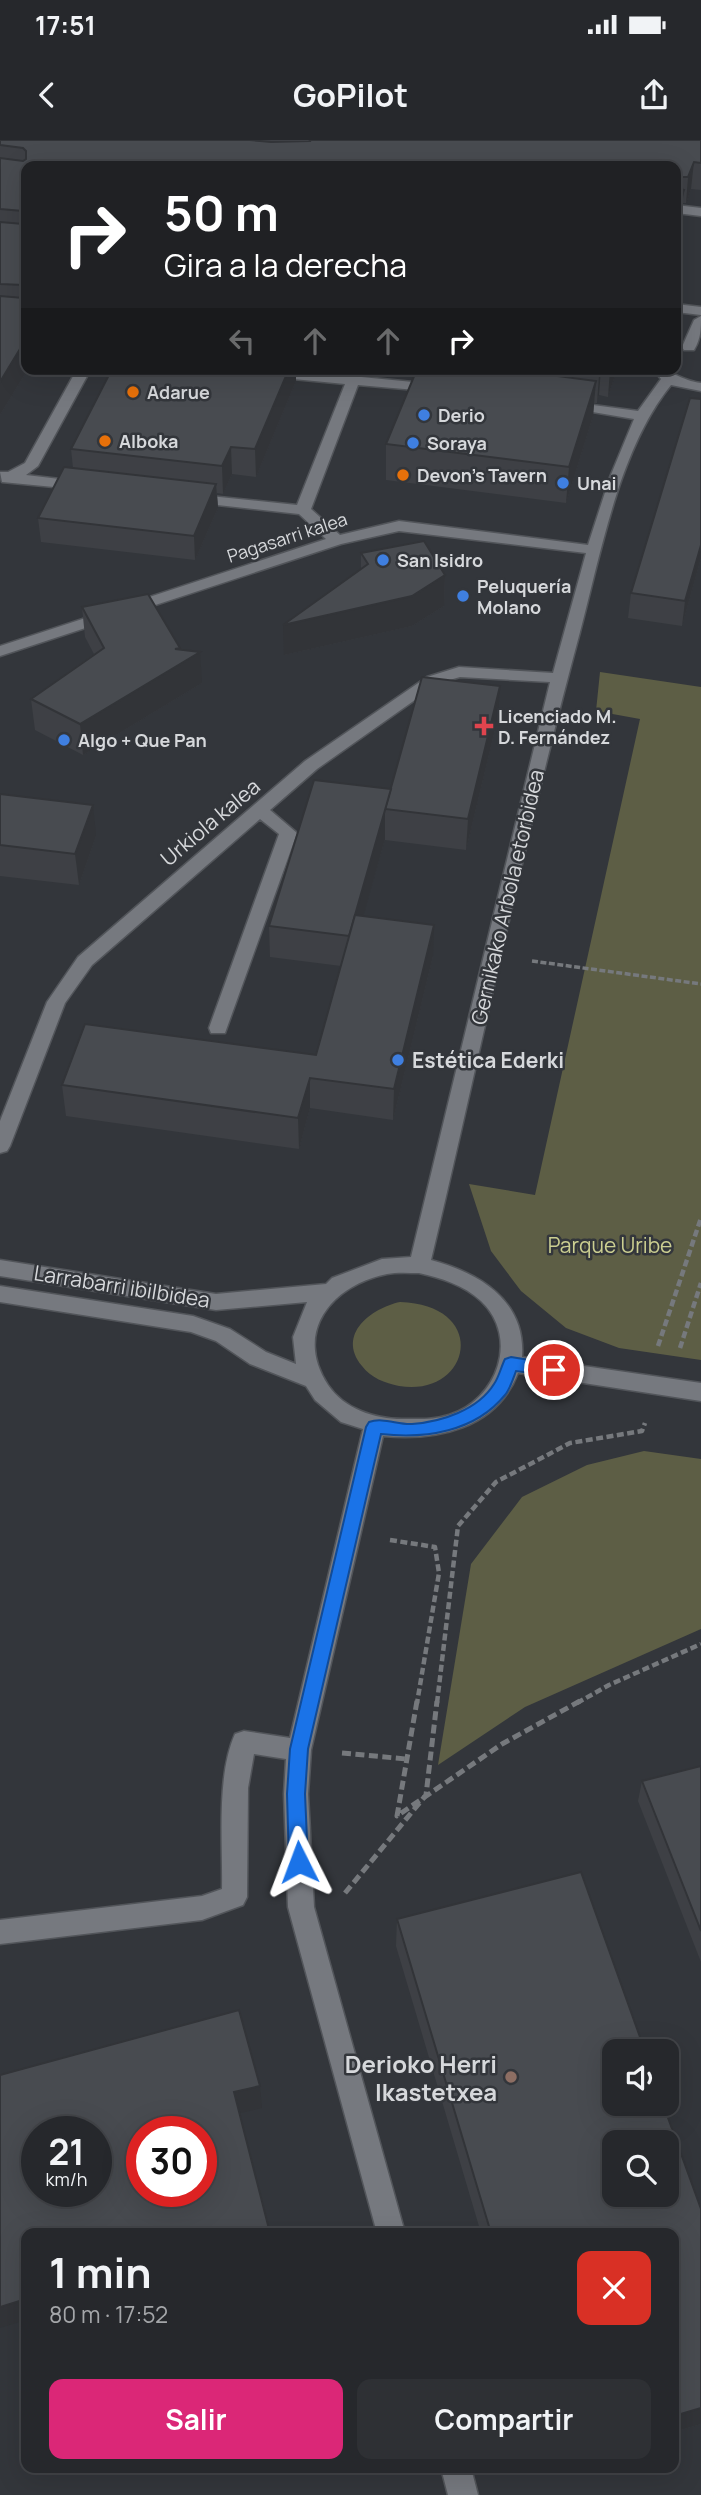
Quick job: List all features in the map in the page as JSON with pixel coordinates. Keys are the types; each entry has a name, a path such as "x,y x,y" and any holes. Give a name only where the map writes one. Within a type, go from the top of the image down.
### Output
{"street":[{"path":"681,210 701,212"},
{"path":"681,309 701,311"},
{"path":"689,348 701,320"},
{"path":"3,478 31,467 81,375"},
{"path":"309,375 353,380 394,376 460,390"},
{"name":"Gernikako Arbola etorbidea","path":"419,1265 559,678 595,550 642,416 663,375"},
{"name":"Gernikako Arbola etorbidea","path":"667,375 701,387"},
{"path":"303,510 353,380"},
{"path":"553,402 642,416"},
{"path":"3,478 103,488"},
{"path":"170,495 303,510 337,540"},
{"name":"Pagasarri kalea","path":"0,651 337,540 398,526 595,550"},
{"name":"Urkiola kalea","path":"0,1146 55,1002 85,961 312,765 433,680 459,672 559,678"},
{"path":"218,1028 288,833 260,810"},
{"path":"419,1265 451,1273 480,1288 501,1310 512,1336 511,1364 499,1390 476,1412 446,1425 411,1431 374,1427 347,1416 325,1399 309,1378 302,1356 303,1333 311,1311 328,1292 354,1275 385,1266 419,1265"},
{"name":"Larrabarri ibilbidea","path":"0,1268 216,1302 328,1292"},
{"name":"Larrabarri ibilbidea","path":"0,1294 193,1324 223,1335 258,1358 309,1378"},
{"path":"511,1364 701,1392"},
{"path":"374,1427 299,1749 296,1794 301,1907 390,2228"},
{"path":"0,1932 202,1908 234,1897 236,1788 244,1742 299,1749"},
{"path":"457,2473 463,2495"}],"path":[{"path":"494,956 701,985"},
{"path":"344,1895 426,1795 458,1526 496,1482 569,1443 642,1431 701,1217"},
{"path":"653,1385 685,1337 701,1283"},
{"path":"351,1534 435,1546 439,1573 397,1816 502,1744 609,1685 701,1644"},
{"path":"299,1749 406,1759"}],"green space":[{"name":"Parque Uribe","path":"600,672 701,687 701,1360 619,1348 566,1328 521,1291 491,1251 469,1184 535,1195 640,719 596,711"},
{"path":"400,1302 429,1307 448,1318 459,1333 461,1350 455,1365 442,1378 423,1386 399,1386 379,1379 362,1366 355,1354 355,1333 361,1324 379,1310"},
{"path":"644,1451 701,1459 701,1629 525,1707 438,1765 471,1564 522,1497 587,1465"}],"building":[{"path":"0,140 701,140 701,163 694,162 688,177 681,177 681,161 23,161 26,159 26,151 23,148 0,145"},
{"path":"0,158 23,161 21,211 0,209"},
{"path":"0,222 21,224 21,285 0,284"},
{"path":"0,296 21,298 21,347 0,382"},
{"path":"109,375 286,375 255,449 231,447 222,466 71,449"},
{"path":"415,375 550,375 596,381 569,467 386,444"},
{"path":"690,398 701,399 701,545 685,601 631,593"},
{"path":"64,467 216,484 194,536 38,518"},
{"path":"424,541 445,575 412,596 283,625 368,564 361,553"},
{"path":"148,594 180,648 175,649 200,652 80,724 31,699 104,648 82,607"},
{"path":"422,677 500,686 468,819 385,809"},
{"path":"314,780 391,789 349,936 269,926"},
{"path":"0,794 93,805 75,854 0,845"},
{"path":"355,915 434,925 394,1089 310,1078 298,1118 62,1085 85,1024 316,1055"},
{"path":"701,1766 701,1931 642,1781"},
{"path":"581,1872 641,2039 602,2039 602,2116 667,2116 672,2130 602,2130 602,2207 679,2207 679,2148 701,2209 701,2408 679,2415 679,2228 490,2228 397,1919"},
{"path":"239,2010 260,2086 234,2092 269,2228 21,2228 21,2301 0,2307 0,2075"}],"place":[{"name":"Adarue","path":"133,392"},
{"name":"Derio","path":"424,415"},
{"name":"Alboka","path":"105,441"},
{"name":"Soraya","path":"413,443"},
{"name":"Devon's Tavern","path":"403,475"},
{"name":"Unai","path":"563,483"},
{"name":"San Isidro","path":"383,560"},
{"name":"Peluquería Molano","path":"463,596"},
{"name":"Licenciado M. D. Fernández","path":"484,726"},
{"name":"Algo + Que Pan","path":"64,740"},
{"name":"Estética Ederki","path":"398,1060"},
{"name":"Derioko Herri Ikastetxea","path":"511,2077"}],"route":[{"path":"299,1862 296,1794 299,1749 374,1427 411,1431 446,1425 476,1412 499,1390 511,1364 554,1370"}]}
